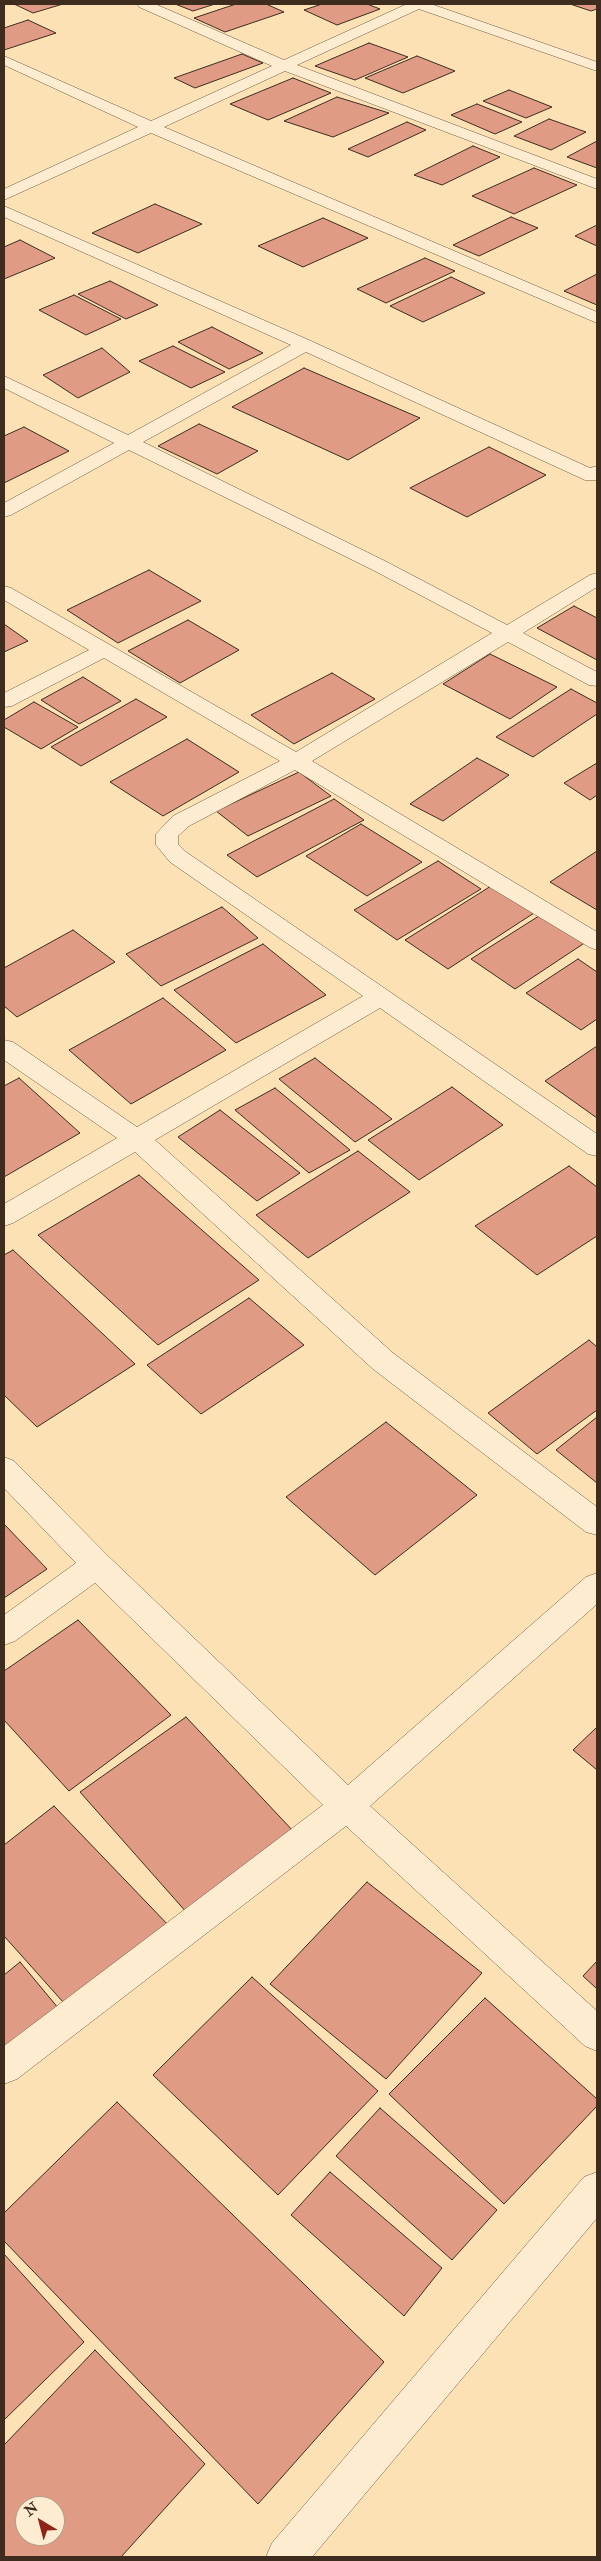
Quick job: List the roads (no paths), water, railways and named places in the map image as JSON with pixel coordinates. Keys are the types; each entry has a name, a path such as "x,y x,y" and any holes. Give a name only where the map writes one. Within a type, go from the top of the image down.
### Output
{"street":[{"path":"144,4 283,65 597,184"},
{"path":"4,195 153,128 283,65 418,4 597,67"},
{"path":"4,60 153,128 597,318"},
{"path":"4,211 595,476"},
{"path":"4,511 305,345"},
{"path":"4,381 510,633 597,680"},
{"path":"597,580 296,761 181,821 167,834 167,845 178,857 597,1146"},
{"path":"4,592 296,761 597,942"},
{"path":"4,702 104,650"},
{"path":"4,1216 138,1140 381,997"},
{"path":"4,1048 138,1140 383,1361 597,1523"},
{"path":"4,1469 97,1565 347,1806 597,2034"},
{"path":"4,1632 97,1565"},
{"path":"4,2067 347,1806 597,1586"},
{"path":"286,2557 597,2190"}]}
